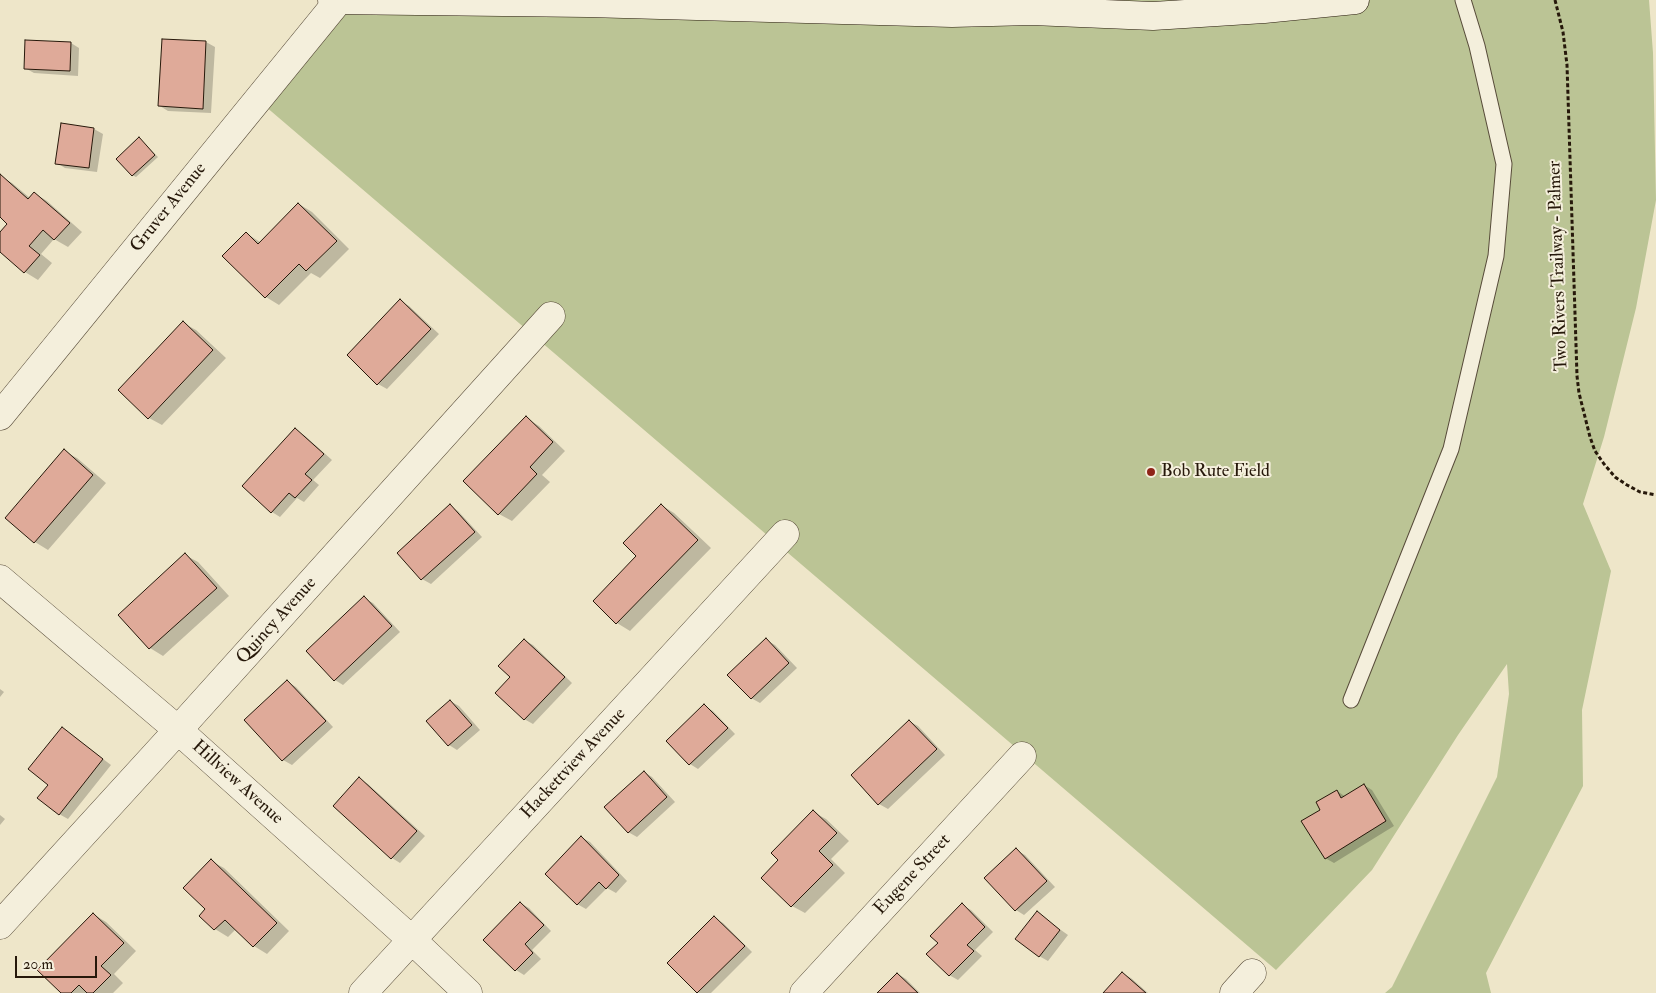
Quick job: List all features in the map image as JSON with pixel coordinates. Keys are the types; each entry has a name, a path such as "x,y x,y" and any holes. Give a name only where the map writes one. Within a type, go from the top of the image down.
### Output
{"street":[{"path":"332,0 587,3 952,13 1032,11 1153,16 1264,9 1355,0"},
{"name":"Gruver Avenue","path":"0,416 339,0"},
{"name":"Quincy Avenue","path":"0,925 551,316"},
{"name":"Hackettview Avenue","path":"363,993 785,534"},
{"name":"Hillview Avenue","path":"0,579 178,730 412,940 468,993"},
{"name":"Eugene Street","path":"804,993 1022,756"},
{"path":"1234,993 1252,973"}],"lane":[{"path":"1351,700 1451,449 1496,256 1504,164 1477,46 1463,0"}],"path":[{"name":"Two Rivers Trailway - Palmer","path":"1555,0 1563,32 1567,65 1579,393 1590,437 1595,451 1604,464 1615,477 1627,485 1640,492 1656,496"}],"green space":[{"path":"339,0 1649,0 1653,53 1656,200 1636,308 1604,437 1583,504 1611,571 1582,710 1583,786 1486,973 1491,993 1385,993 1392,987 1497,777 1509,694 1507,664 1458,735 1372,870 1276,970 265,106"}],"building":[{"path":"162,39 206,41 203,109 158,106"},
{"path":"25,40 71,42 70,71 24,69"},
{"path":"61,123 94,128 89,168 55,164"},
{"path":"139,137 155,155 132,176 116,159"},
{"path":"0,174 28,199 34,192 70,223 54,240 43,230 29,246 40,255 24,273 0,252 0,232 7,224 0,217"},
{"path":"298,203 337,241 306,271 299,264 265,298 222,256 246,232 258,244"},
{"path":"400,299 431,329 377,385 347,355"},
{"path":"183,321 213,350 148,419 118,390"},
{"path":"526,416 553,442 530,467 537,474 498,515 463,481"},
{"path":"295,428 324,454 305,474 312,480 295,498 289,493 271,513 242,486"},
{"path":"64,449 93,475 34,543 5,518"},
{"path":"450,504 475,532 421,580 397,553"},
{"path":"661,504 698,540 616,624 593,601 636,556 623,543"},
{"path":"185,553 217,588 149,649 118,615"},
{"path":"364,596 392,626 334,681 306,651"},
{"path":"766,638 789,663 751,699 727,675"},
{"path":"524,639 565,677 524,720 495,693 510,677 498,666"},
{"path":"287,680 326,721 282,761 244,720"},
{"path":"450,700 472,725 448,746 426,721"},
{"path":"704,704 728,728 689,765 666,741"},
{"path":"909,720 937,749 878,805 851,775"},
{"path":"62,727 103,759 59,815 37,798 48,785 28,769"},
{"path":"644,771 667,797 628,833 604,807"},
{"path":"359,777 417,831 391,859 333,806"},
{"path":"1364,784 1386,821 1325,859 1301,821 1320,810 1316,802 1337,790 1341,798"},
{"path":"813,810 837,833 819,851 833,865 791,907 761,878 778,860 771,853"},
{"path":"581,836 619,875 606,889 599,882 577,905 545,874"},
{"path":"1016,848 1047,881 1015,911 984,878"},
{"path":"211,859 277,923 253,947 225,920 214,930 199,916 205,909 183,888"},
{"path":"520,902 544,925 525,944 533,953 515,971 483,940"},
{"path":"962,903 985,927 967,945 974,951 949,976 926,954 938,943 930,936"},
{"path":"1037,911 1060,930 1039,957 1015,939"},
{"path":"93,913 124,943 101,966 111,975 93,993 87,993 79,985 71,993 61,993 37,970"},
{"path":"714,916 745,946 697,993 667,963"},
{"path":"1122,972 1146,993 1103,993"},
{"path":"897,973 918,993 877,993"}],"place":[{"name":"Bob Rute Field","path":"1151,472"}]}
